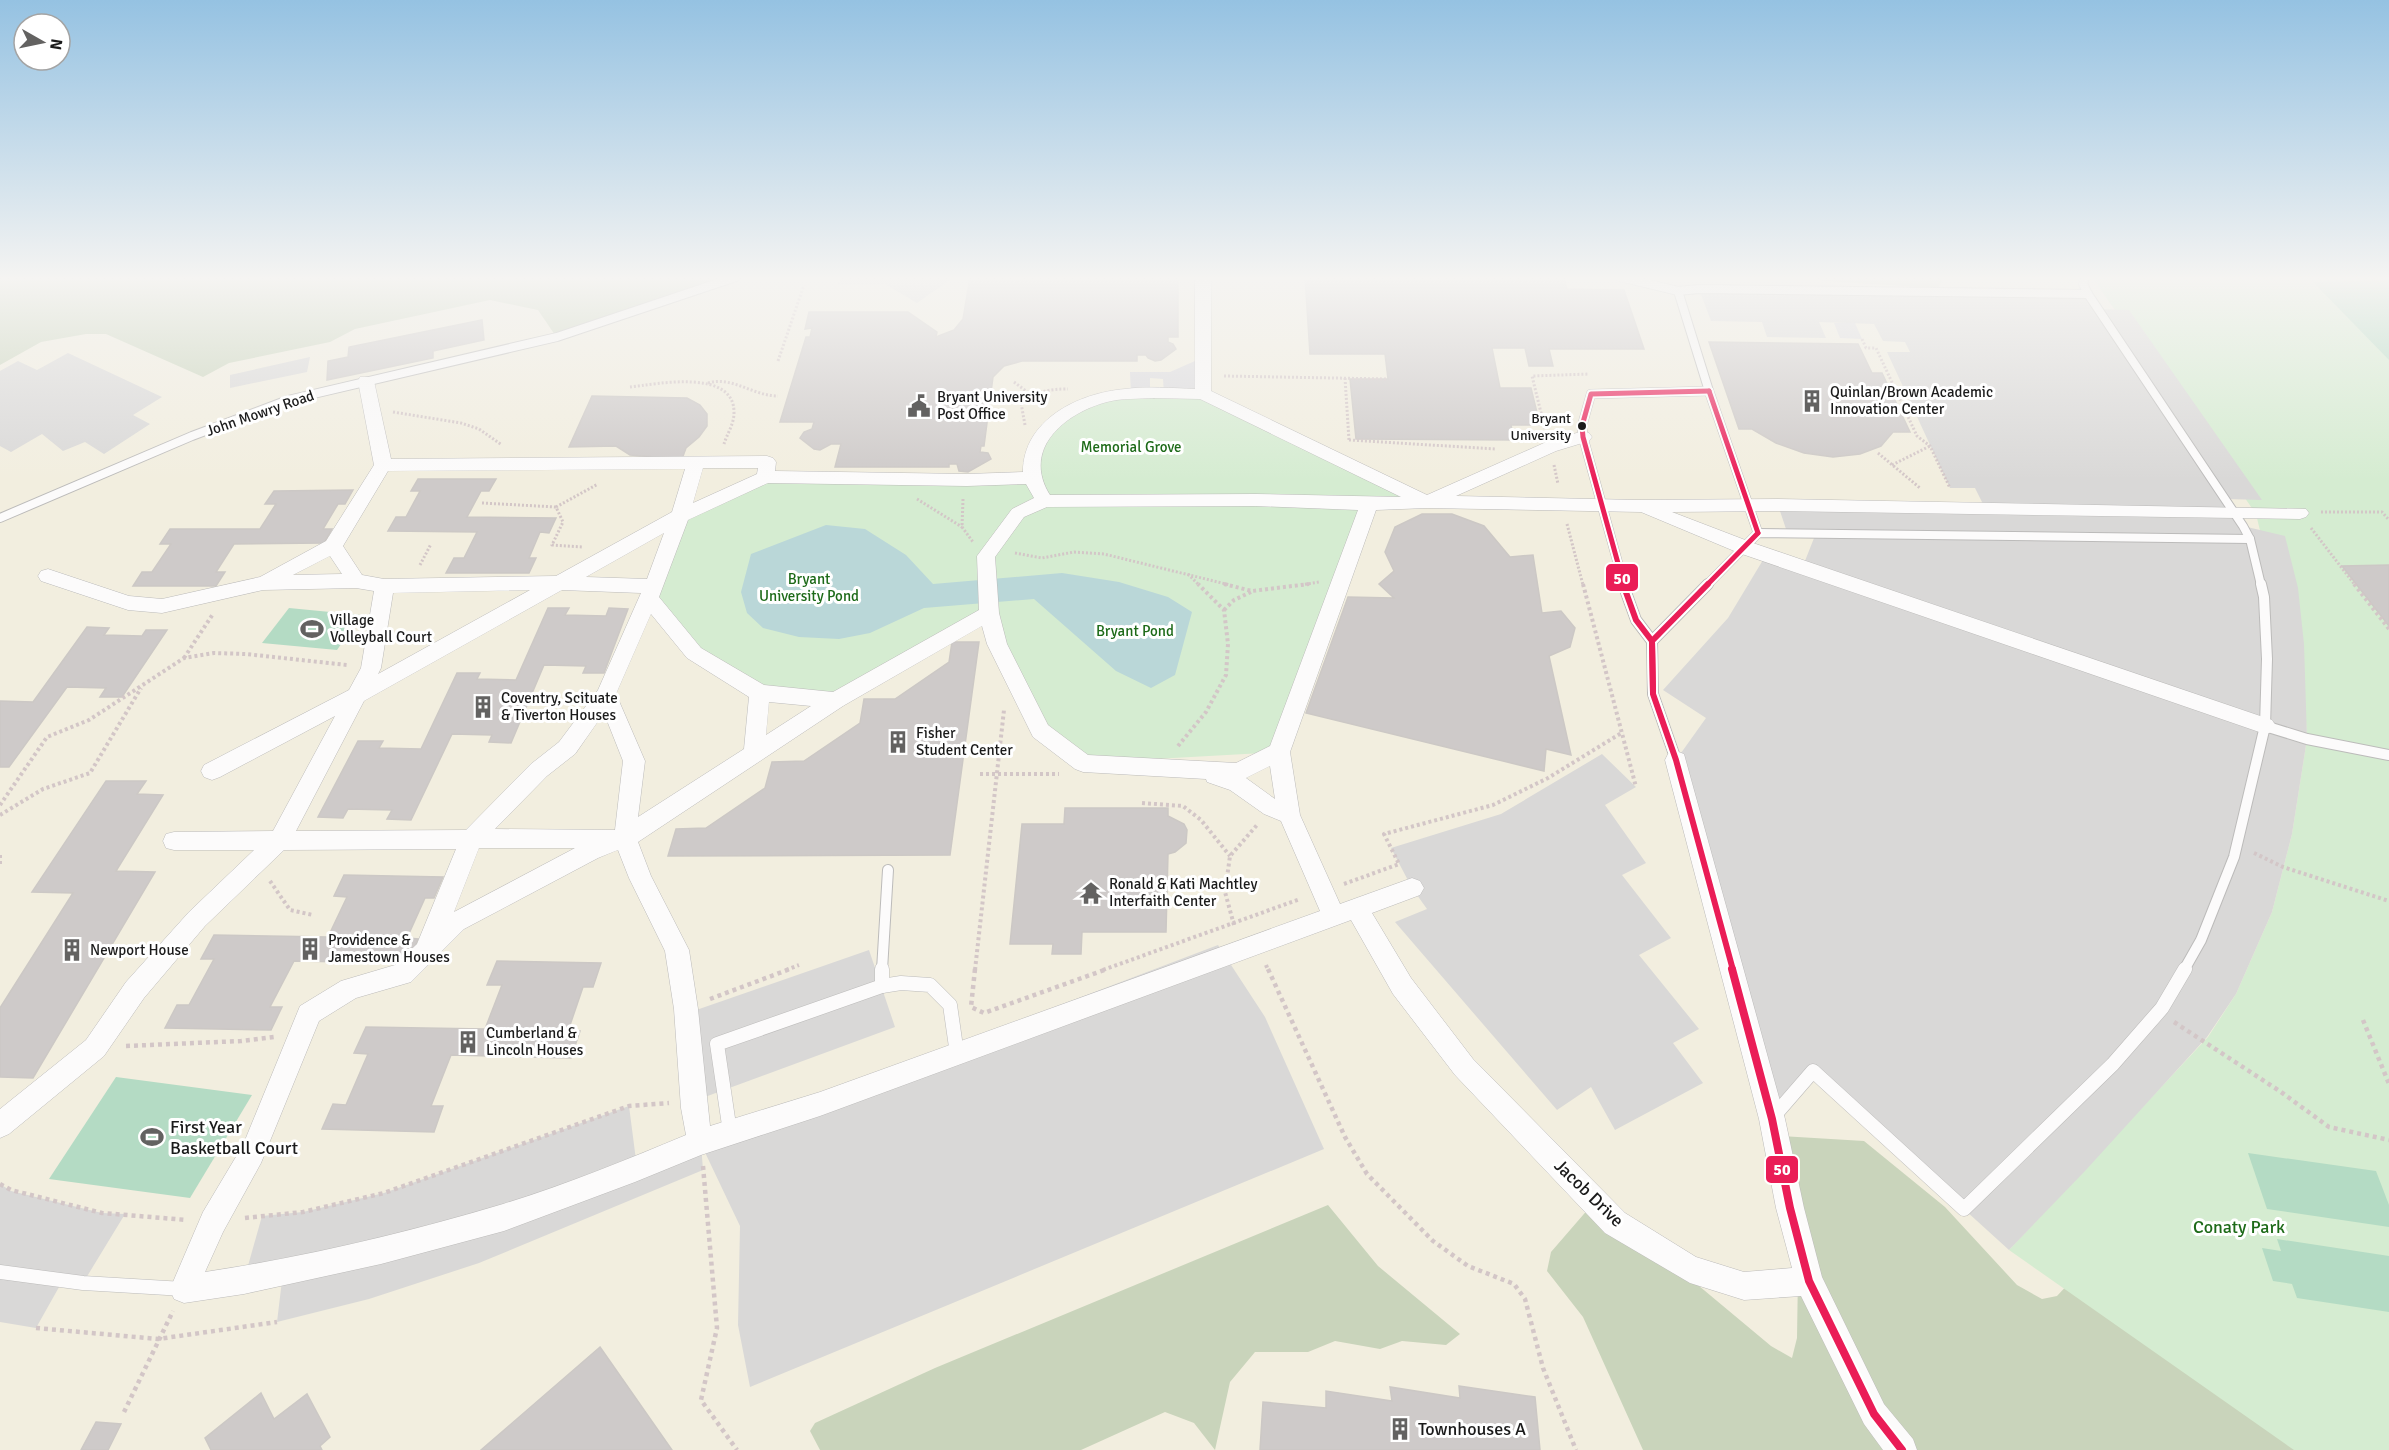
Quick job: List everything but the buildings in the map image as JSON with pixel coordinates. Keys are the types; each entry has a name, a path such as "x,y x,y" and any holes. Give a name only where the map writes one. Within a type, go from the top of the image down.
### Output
{"street":[{"path":"1203,345 1203,385"},
{"path":"263,583 333,546 383,465 366,381"},
{"path":"1045,501 1032,478 1034,446 1055,420 1092,401 1124,394 1203,385 1352,465 1427,502"},
{"path":"1427,502 1539,452 1583,437"},
{"path":"425,952 472,838 539,770 567,748 606,694 652,592 680,516 696,462"},
{"path":"383,465 767,462 766,477"},
{"path":"212,771 355,696 680,516 766,477 967,480 1032,478"},
{"path":"1279,752 1238,772 1083,763 1040,731 997,644 989,613 988,559 1018,513 1045,501 1256,500 1369,504 1427,502 1638,506 1749,505 2300,513"},
{"path":"1281,811 1279,752 1369,504"},
{"path":"1638,506 1752,541 2265,726"},
{"path":"333,546 356,580"},
{"path":"48,576 128,603 162,606 263,583 356,580 384,586 562,583 652,592"},
{"path":"0,1125 95,1048 135,990 197,919 280,839 371,668 384,586"},
{"path":"652,592 693,653 760,693 836,700"},
{"path":"184,1289 213,1222 252,1154 309,1014 350,989 402,974 456,922 590,850 625,838 836,700 989,613"},
{"path":"754,754 760,693"},
{"path":"606,694 634,761 625,838 640,878 677,950 686,1009 693,1108 700,1142"},
{"path":"1676,760 1772,1119 1790,1208 1809,1281 1874,1413 1902,1450"},
{"path":"1203,771 1238,784 1281,811"},
{"name":"Jacob Drive","path":"1281,811 1324,891 1345,911 1464,1067 1615,1223 1690,1269 1744,1286 1809,1281"},
{"path":"174,841 625,838"},
{"path":"184,1289 244,1280 381,1250 504,1217 635,1169 700,1142 820,1104 1412,888"}],"lane":[{"name":"John Mowry Road","path":"0,518 244,415 288,400 524,345"},
{"path":"1694,345 1749,505 1752,541"},
{"path":"1772,1119 1813,1071 1964,1209 2113,1064 2159,1013 2201,940 2237,845 2265,726 2267,659 2264,597 2250,539 2235,512 2122,345"},
{"path":"1676,760 1653,694 1652,641 1636,620 1629,604 1583,437 1582,426 1591,394 1709,392"},
{"path":"1652,641 1752,541 2250,539"},
{"path":"2265,726 2307,739 2389,756"},
{"path":"882,986 882,946 888,870"},
{"path":"730,1132 717,1044 882,986 901,983 930,985 950,1005 957,1054"},
{"path":"0,1272 83,1282 184,1289"}],"path":[{"path":"778,361 784,345"},
{"path":"1865,345 1866,348 1876,348 1917,436 1930,446 1952,508"},
{"path":"1345,378 1352,465"},
{"path":"1203,385 1345,378 1388,379"},
{"path":"708,383 719,379 730,380 761,395 778,396"},
{"path":"630,387 699,381 716,386 731,398 735,411 718,462"},
{"path":"1014,382 1030,394"},
{"path":"370,409 461,423 479,429 530,464"},
{"path":"1349,440 1539,452"},
{"path":"1892,465 1930,446"},
{"path":"1878,453 1952,508"},
{"path":"885,479 962,527 988,559 1042,558 1074,552 1104,554 1252,591 1282,589 1340,579"},
{"path":"962,527 967,480"},
{"path":"482,503 556,507 563,522 552,545 586,547 611,555"},
{"path":"2300,513 2382,512 2389,520"},
{"path":"2300,513 2389,629"},
{"path":"1161,768 1206,712 1226,675 1228,644 1224,610 1187,574"},
{"path":"0,805 47,736 88,720 184,658 229,591"},
{"path":"1224,610 1234,600 1252,591"},
{"path":"184,658 214,653 246,654 371,668"},
{"path":"1008,668 971,1007 984,1013 1399,864 1384,834 1493,805 1548,778 1623,732"},
{"path":"0,815 28,796 58,780 90,773 143,685"},
{"path":"980,774 1059,774"},
{"path":"1142,803 1183,806 1201,820 1230,856"},
{"path":"1233,923 1225,892 1230,856 1281,811"},
{"path":"2237,845 2283,867 2389,901"},
{"path":"0,855 0,864"},
{"path":"260,858 271,886 290,910 313,915"},
{"path":"1256,944 1345,1137 1367,1174 1433,1241 1468,1266 1514,1284 1525,1299 1543,1368 1576,1450"},
{"path":"686,1009 799,965"},
{"path":"2159,1013 2281,1092 2329,1127 2389,1140"},
{"path":"95,1048 241,1041 282,1036 309,1014"},
{"path":"2363,1020 2389,1084"},
{"path":"0,1184 11,1191 102,1213 213,1222 303,1212 384,1193 629,1106 662,1102 693,1108"},
{"path":"700,1142 717,1328 701,1400 737,1450"},
{"path":"124,1412 184,1289"},
{"path":"36,1328 158,1340 277,1322"}],"shaded area":[{"name":"Bryant University","path":"0,345 2389,345 2389,1450 0,1450"},
{"path":"1906,345 2153,345 2262,500 2227,499 2243,526 2285,536 2298,588 2304,644 2307,739 2292,834 2272,912 2236,994 2207,1037 2085,1171 2009,1250 1813,1072 1772,1119 1676,760 1706,718 1663,690 1728,618 1766,555 1803,566 1816,533 1787,532 1778,505 1985,508 1975,488 1950,488 1887,352 1910,352"},
{"path":"68,353 162,397 133,415 150,424 104,454 85,442 63,451 42,434 11,452 0,446 0,371 18,361 37,370"},
{"path":"310,357 307,372 230,388 230,375"},
{"path":"1204,357 1203,394 1164,394 1163,379 1150,378 1150,394 1131,394 1130,372 1170,372"},
{"path":"1602,754 1636,787 1605,805 1646,863 1622,875 1671,938 1639,955 1699,1029 1673,1043 1703,1083 1615,1130 1591,1087 1557,1110 1395,922 1427,909 1412,888 1391,848 1501,814"},
{"path":"1218,945 1265,1017 1324,1149 750,1387 738,1325 740,1226 701,1144 703,1170 479,1263 369,1299 277,1322 283,1272 244,1280 262,1216 303,1212 384,1193 629,1106 636,1160 700,1142"},
{"path":"869,950 895,1027 694,1101 679,1016"},
{"path":"0,1184 11,1191 102,1213 125,1214 83,1283 63,1280 36,1328 0,1322"}],"green space":[{"path":"0,345 36,345 0,365"},
{"path":"130,345 317,345 229,363 203,377"},
{"name":"Conaty Park","path":"2139,345 2389,345 2389,1450 2294,1450 2009,1250 2208,1037 2236,994 2272,912 2292,834 2307,739 2306,722 2256,514"},
{"path":"2374,345 2389,345 2389,360"},
{"path":"1203,394 1427,502 1369,504 1279,752 1083,763 1040,731 989,613 836,700 760,693 694,653 649,598 680,516 766,477 1032,478 1034,445 1092,401"},
{"name":"Village Volleyball Court","path":"289,608 361,615 337,650 262,643"},
{"name":"First Year Basketball Court","path":"116,1077 252,1095 190,1198 49,1179"},
{"path":"1781,1136 1864,1141 1945,1207 2017,1285 2042,1299 2057,1296 2116,1233 2333,1450 1643,1450 1583,1317 1547,1271 1551,1252 1596,1200 1771,1346 1792,1358 1797,1338 1799,1210"},
{"path":"2248,1153 2376,1171 2389,1205 2389,1227 2267,1209"},
{"path":"1328,1205 1378,1266 1460,1334 1446,1345 1402,1341 1380,1349 1335,1341 1308,1352 1255,1352 1230,1382 1215,1450 1194,1423 1165,1412 1081,1450 820,1450 810,1431 815,1423 935,1368"},
{"path":"2277,1239 2389,1256 2389,1312 2297,1298 2292,1284 2273,1281 2262,1248 2281,1251"}],"water":[{"path":"826,525 865,529 906,555 933,584 1062,573 1119,582 1168,597 1192,612 1175,675 1151,688 1116,671 1034,599 924,608 870,633 839,639 799,637 763,628 747,613 741,592 751,554"}],"transit line":[{"name":"50","path":"1709,391 1591,394 1582,426 1583,437 1629,604 1636,620 1652,641 1653,694 1676,760 1742,1004 1772,1119 1790,1208 1809,1281 1874,1414 1902,1450"},
{"name":"50","path":"1709,391 1758,533"},
{"name":"50","path":"1653,692 1652,641 1758,533"}],"place":[{"name":"Quinlan/Brown Academic Innovation Center","path":"1812,401"},
{"name":"Bryant University Post Office","path":"919,406"},
{"name":"Bryant University","path":"1582,426"},
{"name":"Village Volleyball Court","path":"312,629"},
{"name":"Coventry, Scituate & Tiverton Houses","path":"483,707"},
{"name":"Fisher Student Center","path":"898,742"},
{"name":"Ronald & Kati Machtley Interfaith Center","path":"1091,893"},
{"name":"Providence & Jamestown Houses","path":"310,949"},
{"name":"Newport House","path":"72,950"},
{"name":"Cumberland & Lincoln Houses","path":"468,1042"},
{"name":"First Year Basketball Court","path":"152,1137"},
{"name":"Townhouses A","path":"1400,1429"}],"park label":[{"name":"Memorial Grove","path":"1131,447"},
{"name":"Bryant University Pond","path":"809,588"},
{"name":"Bryant Pond","path":"1135,631"}]}
